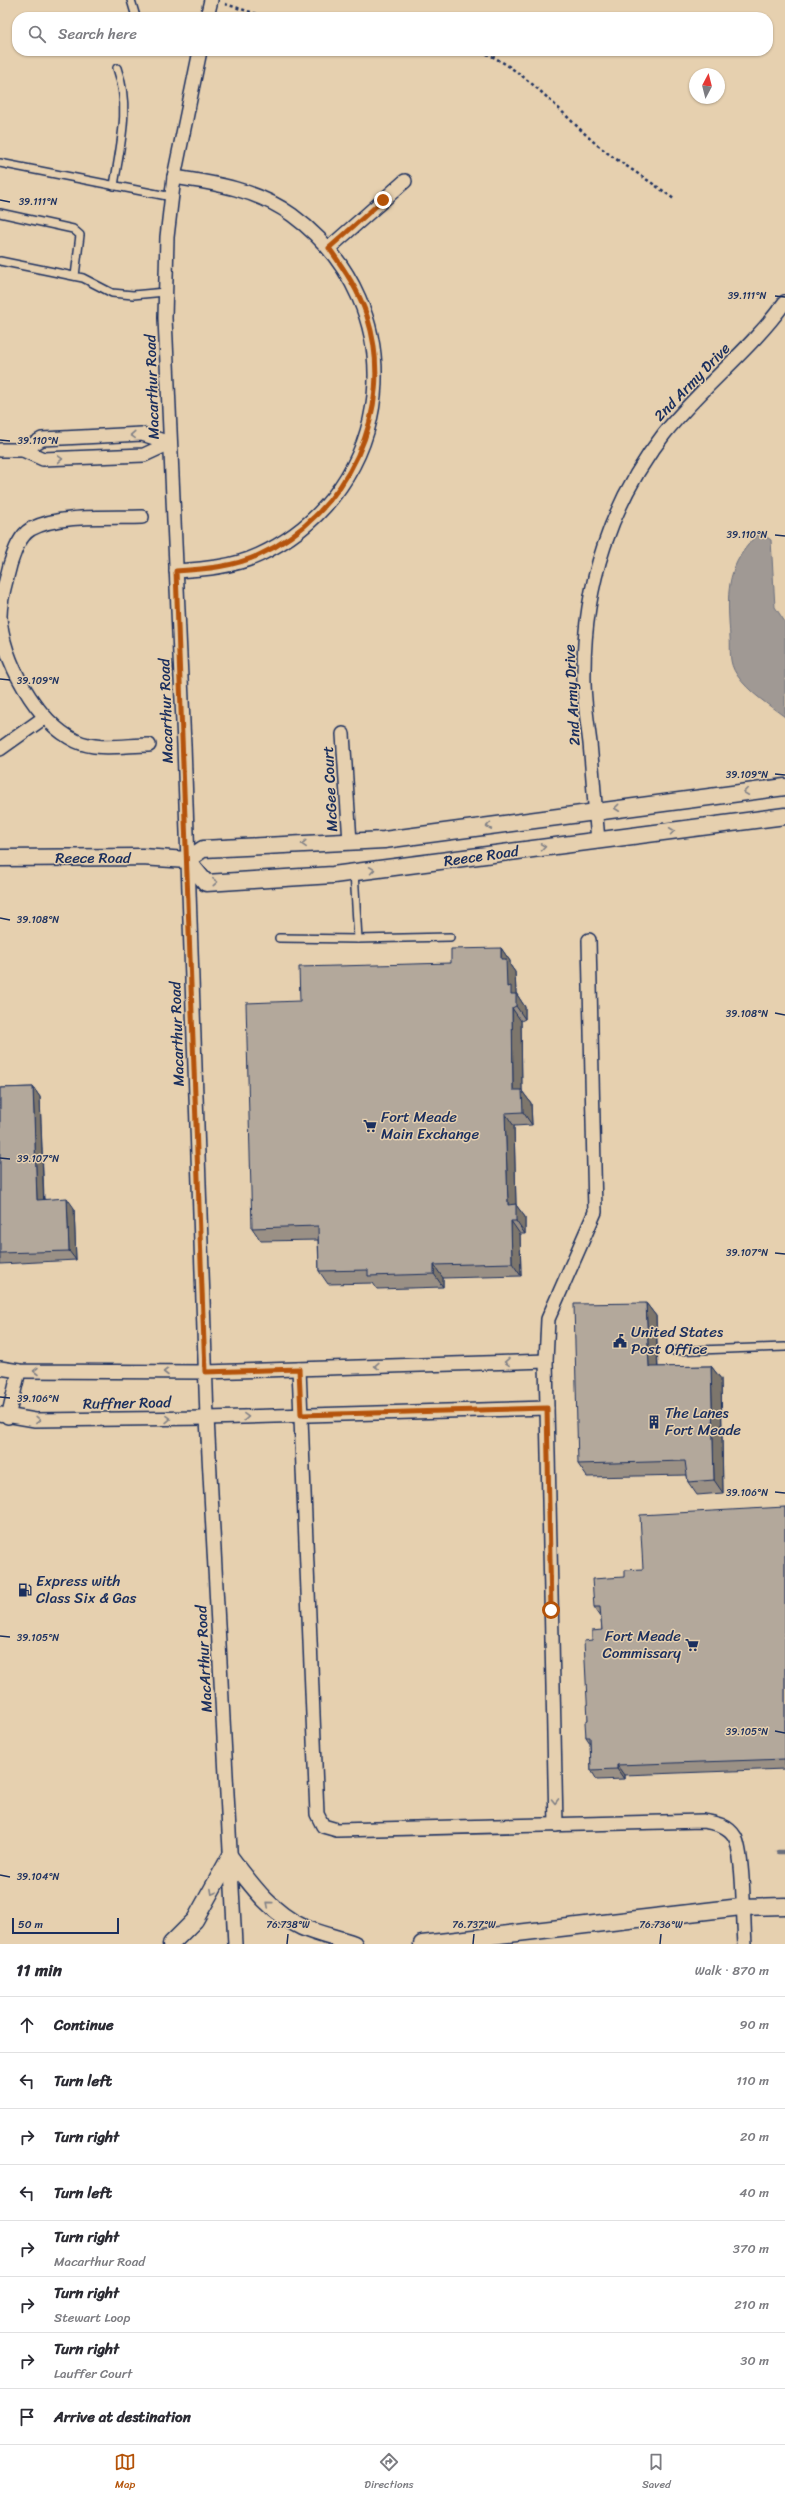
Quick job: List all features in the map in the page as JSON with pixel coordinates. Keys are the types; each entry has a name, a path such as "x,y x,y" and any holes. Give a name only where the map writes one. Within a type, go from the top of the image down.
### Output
{"street":[{"path":"208,12 211,0"},
{"name":"Macarthur Road","path":"199,56 174,177 167,237 166,292 170,443 187,860 205,1372"},
{"path":"174,177 228,187 272,203 292,215 329,248 358,293 367,316 373,344 376,370 375,394 366,440 356,461 327,505 310,523 288,539 258,555 231,565 176,571"},
{"path":"329,248 405,181"},
{"name":"2nd Army Drive","path":"598,840 585,699 584,644 592,586 604,544 618,509 646,457 683,410 754,342 785,302"},
{"path":"23,450 42,439 142,434 170,443"},
{"path":"0,450 23,450 43,459 144,455 170,443"},
{"path":"142,517 59,520 43,524 29,530 15,551 2,596 1,629 11,663 45,717 60,731 77,742 92,745 148,745"},
{"path":"0,749 45,717"},
{"name":"McGee Court","path":"343,734 350,842"},
{"name":"Reece Road","path":"0,858 142,857 187,860 203,849 384,840 785,787"},
{"name":"Reece Road","path":"187,860 206,883 354,872 785,816"},
{"path":"556,1825 546,1361 548,1319 595,1212 589,940"},
{"name":"Ruffner Road","path":"0,1368 19,1371 205,1372 546,1361"},
{"path":"299,1369 317,1814 323,1826 337,1830 703,1821 722,1824 734,1836 740,1854 741,1907 745,1944"},
{"path":"4,1416 19,1371"},
{"name":"MacArthur Road","path":"205,1372 235,1944"},
{"name":"Ruffner Road","path":"4,1416 35,1420 207,1418 547,1408"},
{"path":"171,1944 195,1920 230,1857 264,1899 281,1914 301,1927 354,1944"},
{"path":"422,1944 741,1907 785,1906"}],"lane":[{"path":"131,0 135,12"},
{"path":"114,186 125,108 123,86 117,68"},
{"path":"0,163 172,197"},
{"path":"0,213 73,229 80,235 75,276"},
{"path":"0,261 83,278 112,293 132,295 166,292"},
{"path":"354,872 358,938"},
{"path":"278,938 450,937"},
{"path":"670,1351 785,1347"}],"path":[{"path":"225,4 250,12"},
{"path":"493,56 556,104 595,142 616,159 675,200"}],"shaded area":[{"path":"761,533 771,540 775,607 785,622 785,717 747,687 737,675 731,661 728,600 731,578 740,556 752,540"}],"building":[{"path":"501,948 501,959 506,959 507,987 511,986 511,994 516,994 516,1006 512,1008 513,1090 522,1090 523,1112 505,1113 508,1205 516,1204 516,1221 511,1221 512,1263 434,1265 434,1274 368,1276 368,1270 319,1271 318,1226 252,1228 246,1003 300,1001 299,967 451,963 451,949"},
{"path":"33,1087 37,1200 67,1198 69,1251 0,1253 0,1088"},
{"path":"646,1303 649,1367 711,1366 714,1480 688,1482 685,1461 578,1464 574,1304"},
{"name":"Fort Meade Commissary","path":"785,1507 785,1759 617,1765 617,1769 591,1770 590,1737 586,1737 585,1722 588,1720 584,1641 592,1640 592,1631 602,1630 600,1607 594,1607 592,1579 624,1577 624,1570 643,1569 640,1515"}],"waterway":[{"path":"778,1852 785,1852"}],"place":[{"name":"Fort Meade Main Exchange","path":"370,1126"},
{"name":"United States Post Office","path":"620,1341"},
{"name":"The Lanes Fort Meade","path":"654,1422"},
{"name":"Express with Class Six & Gas","path":"25,1590"},
{"name":"Fort Meade Commissary","path":"692,1645"}],"route":[{"path":"383,200 329,248 358,293 367,316 373,344 376,370 375,394 366,440 345,482 327,505 310,523 288,539 258,555 231,565 202,570 176,571 184,745 205,1372 299,1369 301,1415 547,1408 551,1610"}]}
